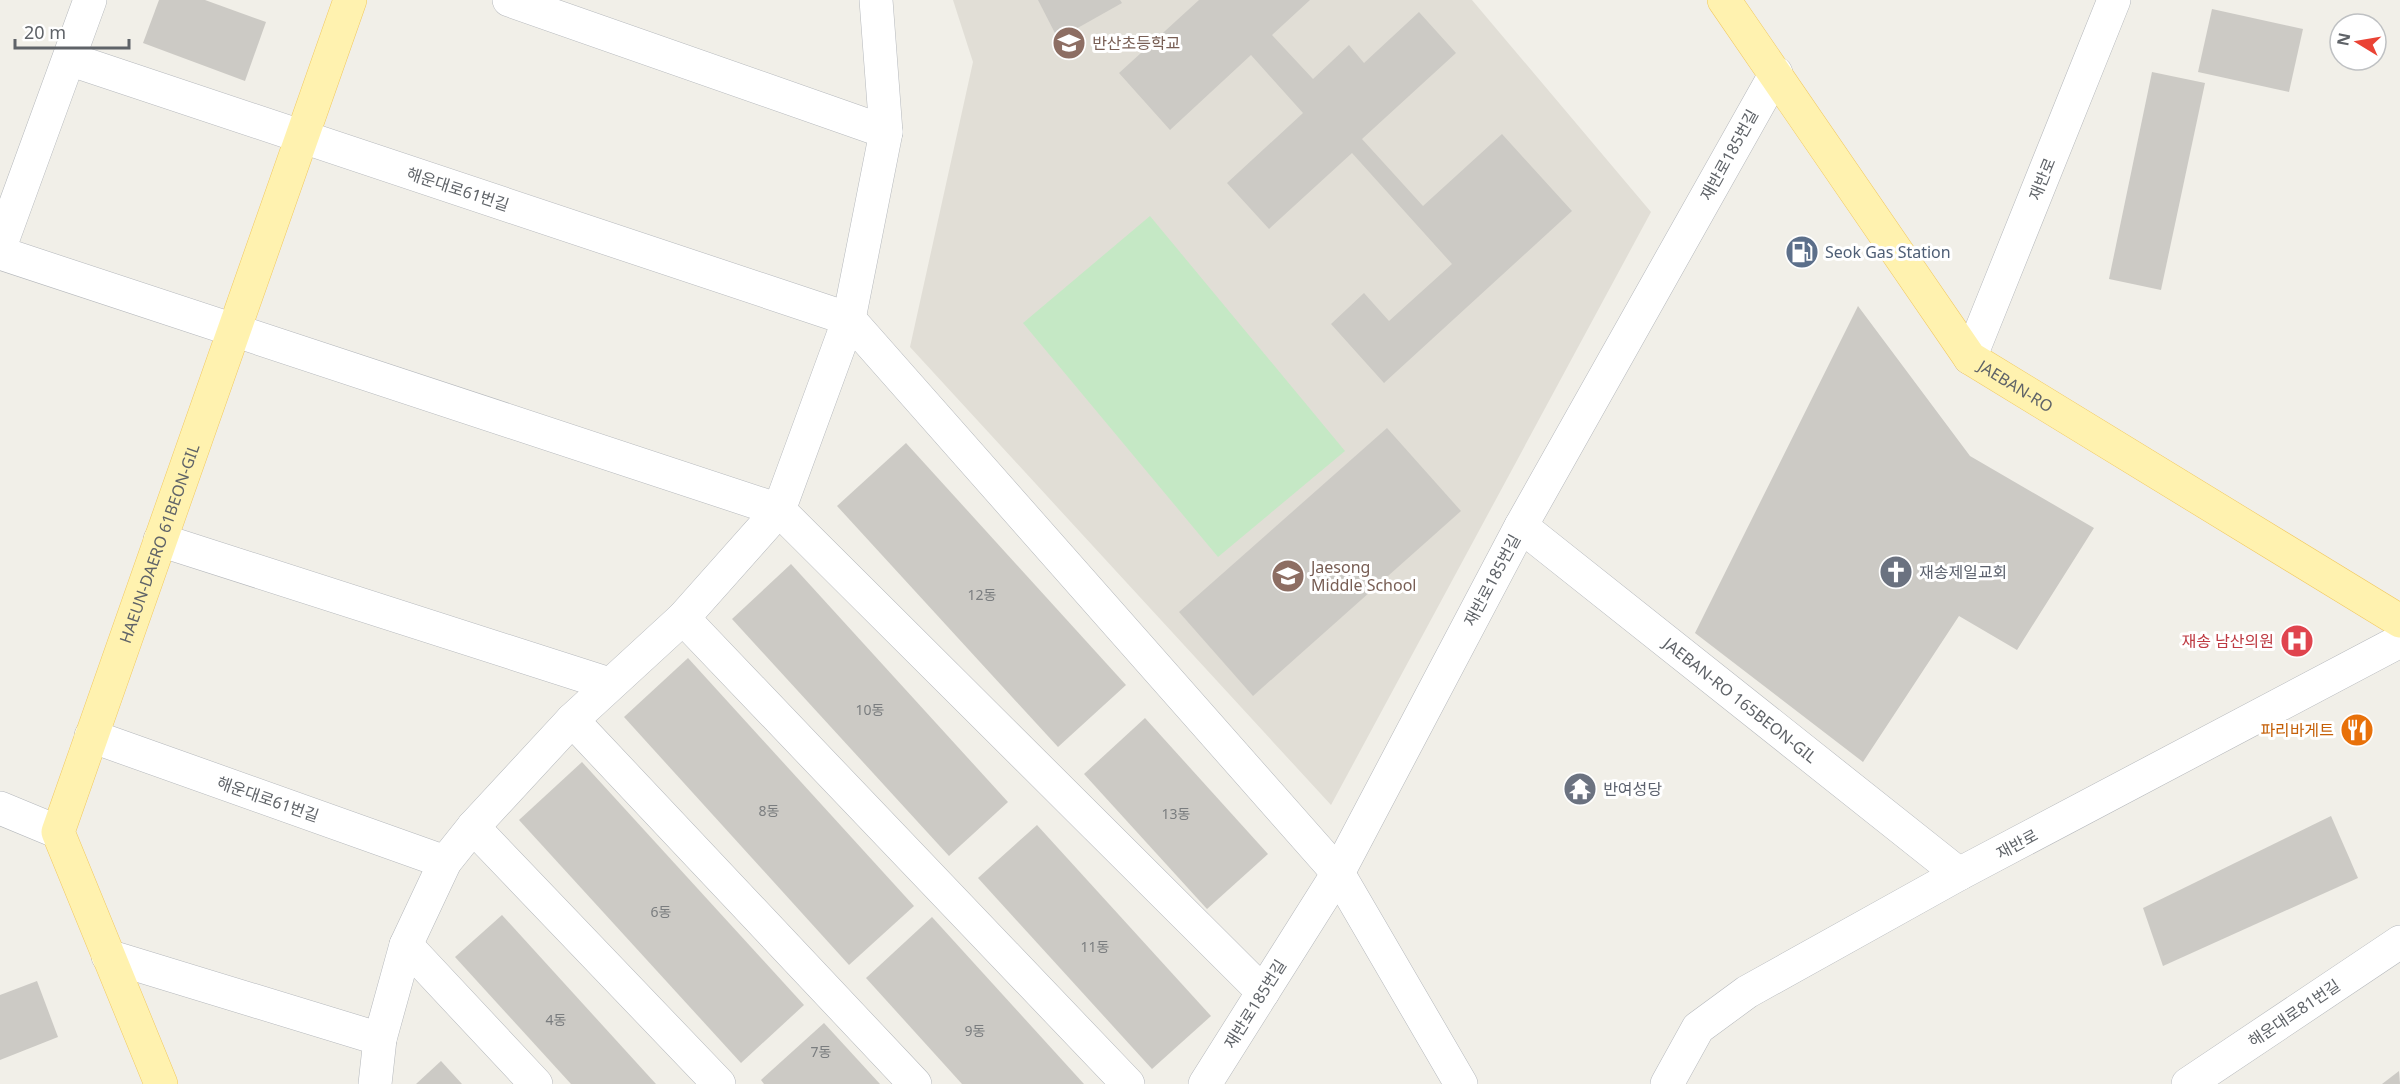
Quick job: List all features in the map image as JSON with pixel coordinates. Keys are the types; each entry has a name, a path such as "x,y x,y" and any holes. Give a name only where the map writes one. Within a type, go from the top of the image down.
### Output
{"main road":[{"name":"HAEUN-DAERO 61BEON-GIL","path":"58,832 350,0"},
{"name":"JAEBAN-RO","path":"1724,0 1970,358 2400,621"},
{"path":"58,832 160,1084"}],"street":[{"path":"0,247 90,0"},
{"path":"509,0 886,132"},
{"path":"375,1084 380,1039 406,945 445,862 473,827 572,720 683,618 778,510 849,319 886,132 876,0"},
{"name":"재반로","path":"1970,358 2114,0"},
{"name":"해운대로61번길","path":"69,59 849,319"},
{"name":"재반로185번길","path":"1205,1084 1338,873 1521,526 1776,73"},
{"path":"0,253 778,510 1263,992"},
{"path":"849,319 1338,873 1461,1084"},
{"name":"JAEBAN-RO 165BEON-GIL","path":"1521,526 1959,874"},
{"path":"160,540 609,684"},
{"path":"683,618 1128,1084"},
{"name":"재반로","path":"1667,1084 1669,1076 1698,1028 1747,992 1959,874 2400,641"},
{"path":"572,720 915,1084"},
{"name":"해운대로61번길","path":"91,736 445,862"},
{"path":"0,808 58,832"},
{"path":"473,827 719,1084"},
{"name":"해운대로81번길","path":"2188,1084 2400,942"},
{"path":"406,945 536,1084"},
{"path":"108,956 380,1039"}],"shaded area":[{"name":"Jaesong Middle School","path":"953,0 1472,0 1651,212 1331,805 910,347 973,62"}],"green space":[{"path":"1150,216 1345,451 1218,557 1023,323"}],"building":[{"path":"159,0 205,0 266,22 245,81 143,43"},
{"path":"1038,0 1120,0 1122,3 1058,39"},
{"path":"1199,0 1310,0 1272,35 1313,79 1349,45 1364,63 1419,12 1456,53 1362,139 1423,206 1502,134 1572,211 1384,383 1331,324 1364,293 1389,321 1452,264 1352,153 1269,229 1227,183 1303,113 1251,55 1170,130 1119,73"},
{"path":"2212,9 2303,29 2289,92 2198,72"},
{"path":"2152,72 2205,83 2161,290 2109,279"},
{"name":"재송제일교회","path":"1858,306 1970,456 2094,528 2017,650 1959,616 1863,762 1695,633"},
{"path":"1387,428 1461,511 1253,696 1179,612"},
{"path":"906,443 1126,685 1058,747 837,506"},
{"path":"791,564 1008,802 949,856 732,619"},
{"path":"688,658 914,906 849,965 624,717"},
{"path":"1145,718 1268,854 1207,909 1084,774"},
{"path":"582,762 804,1005 741,1063 519,820"},
{"path":"2331,816 2358,878 2163,966 2143,908"},
{"path":"1037,825 1211,1016 1152,1069 978,878"},
{"path":"502,915 656,1084 571,1084 455,957"},
{"path":"932,917 1084,1084 962,1084 866,978"},
{"path":"37,981 58,1037 0,1060 0,995"},
{"path":"824,1023 880,1084 764,1084 761,1080"},
{"path":"441,1061 462,1084 416,1084"},
{"path":"2399,1071 2400,1084 2382,1084"}],"place":[{"name":"반산초등학교","path":"1069,43"},
{"name":"Seok Gas Station","path":"1802,252"},
{"name":"재송제일교회","path":"1896,572"},
{"name":"Jaesong Middle School","path":"1288,576"},
{"name":"재송 남산의원","path":"2297,641"},
{"name":"파리바게트","path":"2357,730"},
{"name":"반여성당","path":"1580,789"}]}
